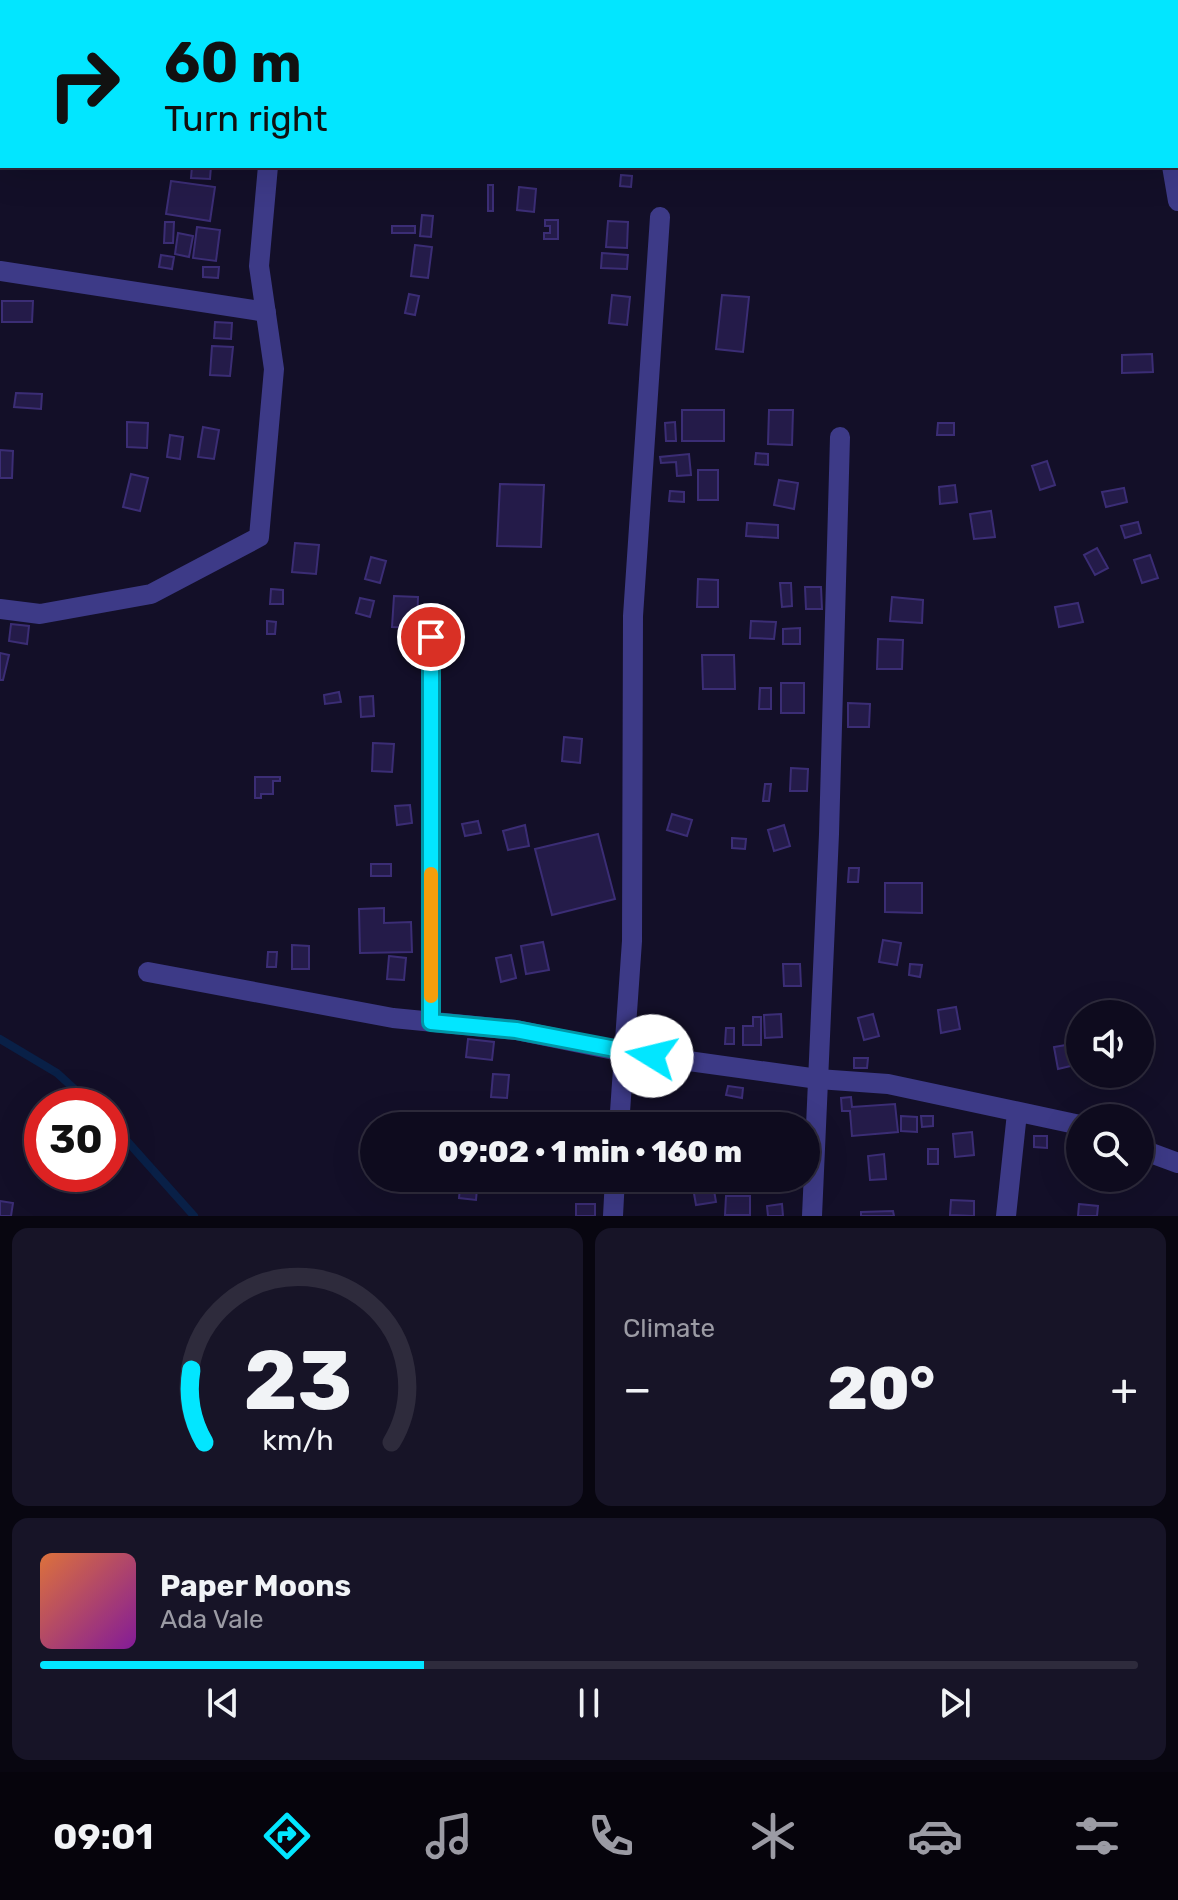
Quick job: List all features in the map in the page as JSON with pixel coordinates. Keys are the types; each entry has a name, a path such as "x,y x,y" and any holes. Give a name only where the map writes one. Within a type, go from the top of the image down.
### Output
{"street":[{"path":"0,609 40,614 151,594 259,537 274,369 259,266 268,168"},
{"path":"1172,168 1178,201"},
{"path":"620,1112 632,941 633,616 660,217"},
{"path":"0,271 266,312"},
{"path":"812,1216 830,818 840,437"},
{"path":"431,637 431,1022"},
{"path":"148,972 393,1018 516,1030 624,1052 818,1079 888,1084 1066,1122"},
{"path":"1006,1216 1017,1113"},
{"path":"1154,1154 1178,1163"},
{"path":"613,1216 614,1192"}],"building":[{"path":"192,168 211,168 210,179 191,178"},
{"path":"621,175 632,176 631,187 620,186"},
{"path":"171,181 215,187 210,221 166,214"},
{"path":"488,185 493,185 493,211 488,211"},
{"path":"519,187 536,189 534,212 517,210"},
{"path":"422,215 433,216 431,237 420,236"},
{"path":"545,220 558,220 558,239 544,239 544,233 550,233 550,226 545,226"},
{"path":"608,221 628,222 627,248 606,247"},
{"path":"165,222 174,222 173,243 164,243"},
{"path":"392,226 415,226 415,233 392,233"},
{"path":"197,227 220,230 216,261 193,258"},
{"path":"178,233 193,236 189,257 175,254"},
{"path":"415,245 432,247 428,278 411,276"},
{"path":"602,253 628,255 627,269 601,268"},
{"path":"161,255 174,257 172,269 159,267"},
{"path":"203,267 219,267 218,278 203,277"},
{"path":"409,294 419,296 415,315 405,313"},
{"path":"612,295 630,297 627,325 609,323"},
{"path":"722,295 749,297 743,352 716,349"},
{"path":"2,301 33,301 32,322 2,322"},
{"path":"215,322 232,323 231,339 214,338"},
{"path":"212,346 233,347 230,376 210,375"},
{"path":"1152,354 1153,372 1122,373 1122,355"},
{"path":"16,393 42,394 41,409 14,407"},
{"path":"682,410 724,410 724,441 682,441"},
{"path":"769,410 793,410 792,445 768,444"},
{"path":"127,422 148,423 147,448 127,447"},
{"path":"675,422 676,441 666,441 665,423"},
{"path":"938,423 954,423 954,435 937,435"},
{"path":"203,427 219,430 214,459 198,457"},
{"path":"170,435 183,437 180,459 167,457"},
{"path":"0,450 13,451 12,478 0,478"},
{"path":"756,453 768,454 768,465 755,464"},
{"path":"689,454 691,475 677,476 676,462 661,463 660,457"},
{"path":"1047,461 1055,485 1040,490 1032,466"},
{"path":"698,470 718,470 718,500 698,500"},
{"path":"131,474 148,478 140,511 123,507"},
{"path":"779,480 798,483 794,509 774,505"},
{"path":"500,484 544,485 541,547 497,546"},
{"path":"955,485 957,502 940,504 939,487"},
{"path":"1124,488 1127,502 1106,507 1102,492"},
{"path":"670,491 684,492 684,502 669,501"},
{"path":"991,511 995,537 974,539 970,514"},
{"path":"1138,522 1141,533 1125,538 1121,526"},
{"path":"747,523 778,525 778,538 746,536"},
{"path":"295,543 319,545 316,574 292,572"},
{"path":"1097,548 1108,568 1095,575 1084,555"},
{"path":"1150,555 1158,578 1142,583 1134,560"},
{"path":"371,557 386,561 380,583 365,579"},
{"path":"698,579 718,580 718,607 697,607"},
{"path":"780,583 791,583 792,606 782,607"},
{"path":"805,587 821,587 822,609 806,609"},
{"path":"271,589 283,590 283,604 270,604"},
{"path":"394,596 418,597 417,628 392,627"},
{"path":"892,597 923,600 922,623 890,621"},
{"path":"360,598 374,601 370,617 356,613"},
{"path":"1078,603 1083,622 1059,627 1055,607"},
{"path":"267,621 276,622 275,634 267,634"},
{"path":"751,621 776,622 774,639 750,638"},
{"path":"11,624 29,626 27,644 9,641"},
{"path":"800,628 800,644 783,644 783,629"},
{"path":"878,639 903,640 902,669 877,669"},
{"path":"0,653 9,655 3,680 0,680"},
{"path":"702,655 734,655 735,689 703,689"},
{"path":"781,683 804,683 804,713 781,713"},
{"path":"760,688 771,688 771,709 759,709"},
{"path":"339,692 341,702 325,704 324,695"},
{"path":"373,696 374,716 361,717 360,697"},
{"path":"848,703 870,704 869,727 848,727"},
{"path":"564,737 582,739 580,763 562,761"},
{"path":"373,743 394,744 392,772 372,771"},
{"path":"791,768 808,769 807,791 790,791"},
{"path":"255,777 280,777 280,781 273,781 273,794 261,794 261,798 255,798"},
{"path":"765,784 771,784 769,801 763,801"},
{"path":"410,805 412,823 397,825 395,806"},
{"path":"672,814 692,820 687,836 667,830"},
{"path":"478,821 481,833 465,836 462,824"},
{"path":"525,825 529,846 508,850 503,831"},
{"path":"784,825 790,846 774,851 768,830"},
{"path":"598,834 615,899 552,915 535,849"},
{"path":"732,838 746,839 745,849 732,848"},
{"path":"371,864 391,864 391,876 371,876"},
{"path":"849,868 859,868 858,882 848,882"},
{"path":"885,883 922,883 922,913 885,912"},
{"path":"384,908 384,923 411,922 412,952 360,953 359,909"},
{"path":"883,940 901,943 897,965 879,962"},
{"path":"543,942 549,970 526,974 521,946"},
{"path":"292,945 309,946 309,969 292,969"},
{"path":"268,952 277,952 276,967 267,967"},
{"path":"511,955 516,978 501,982 496,958"},
{"path":"389,956 406,958 404,980 387,979"},
{"path":"783,964 800,964 801,986 784,986"},
{"path":"910,964 922,965 920,977 909,975"},
{"path":"956,1007 960,1029 941,1033 938,1010"},
{"path":"781,1014 782,1037 765,1038 764,1015"},
{"path":"873,1014 879,1036 864,1040 858,1018"},
{"path":"753,1017 761,1017 761,1045 743,1045 743,1026 753,1026"},
{"path":"726,1028 734,1028 734,1044 725,1044"},
{"path":"468,1039 494,1042 492,1060 466,1057"},
{"path":"1066,1045 1066,1067 1058,1069 1054,1047"},
{"path":"854,1058 868,1058 867,1068 854,1068"},
{"path":"493,1074 509,1075 507,1098 491,1097"},
{"path":"728,1086 743,1088 742,1098 726,1095"},
{"path":"851,1097 852,1107 895,1104 898,1132 852,1136 850,1111 842,1111 841,1098"},
{"path":"901,1116 917,1117 917,1132 901,1131"},
{"path":"921,1116 933,1116 933,1126 922,1127"},
{"path":"972,1132 974,1155 955,1157 953,1134"},
{"path":"1034,1136 1047,1136 1047,1148 1034,1147"},
{"path":"928,1149 938,1149 938,1164 928,1164"},
{"path":"884,1154 886,1179 870,1180 868,1156"},
{"path":"460,1192 477,1192 476,1200 459,1198"},
{"path":"694,1192 714,1192 716,1202 696,1205"},
{"path":"726,1196 750,1196 750,1215 725,1215"},
{"path":"951,1200 974,1201 974,1216 950,1215"},
{"path":"0,1201 13,1203 11,1216 0,1216"},
{"path":"576,1204 595,1204 595,1216 576,1216"},
{"path":"782,1204 783,1216 768,1216 767,1206"},
{"path":"1079,1204 1098,1206 1097,1216 1078,1216"},
{"path":"893,1211 894,1216 861,1216 861,1212"}],"waterway":[{"path":"0,1039 57,1073 73,1088"},
{"path":"128,1142 194,1216"}],"slow traffic":[{"path":"431,874 431,996"}],"route":[{"path":"431,637 431,1022 516,1030 652,1056"}]}
